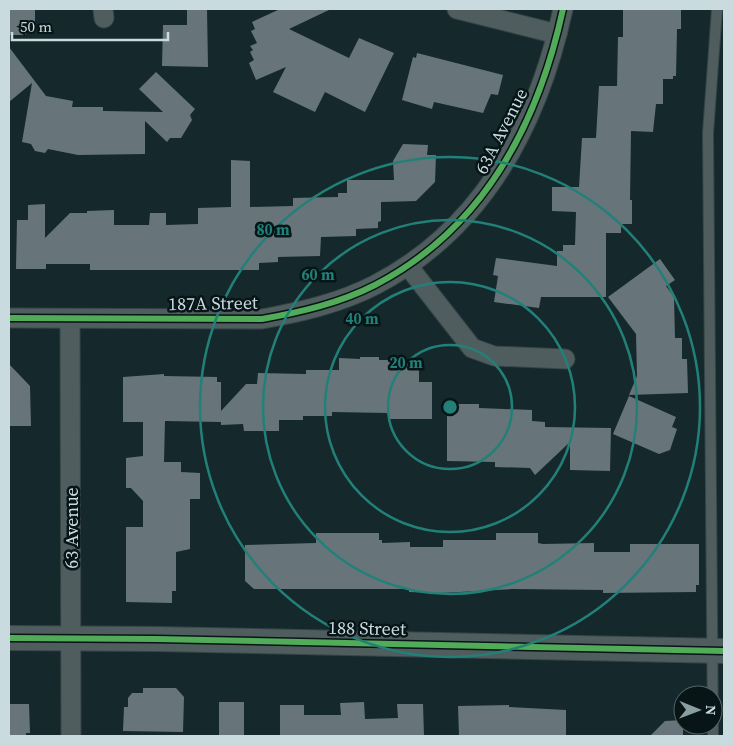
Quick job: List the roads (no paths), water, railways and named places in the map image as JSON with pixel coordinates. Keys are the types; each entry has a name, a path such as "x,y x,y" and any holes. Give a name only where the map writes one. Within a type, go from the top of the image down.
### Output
{"street":[{"path":"457,9 557,34"},
{"name":"63A Avenue","path":"408,266 453,228 477,203 507,159 529,116 557,34 563,9"},
{"path":"408,266 472,348 494,356 565,359"},
{"name":"187A Street","path":"9,318 70,320 262,319 298,312 337,301 374,286 408,266"},
{"name":"63 Avenue","path":"70,320 71,736"},
{"name":"188 Street","path":"9,638 718,651"}],"lane":[{"path":"713,736 714,675 718,651 713,624 708,133 718,9"}]}
